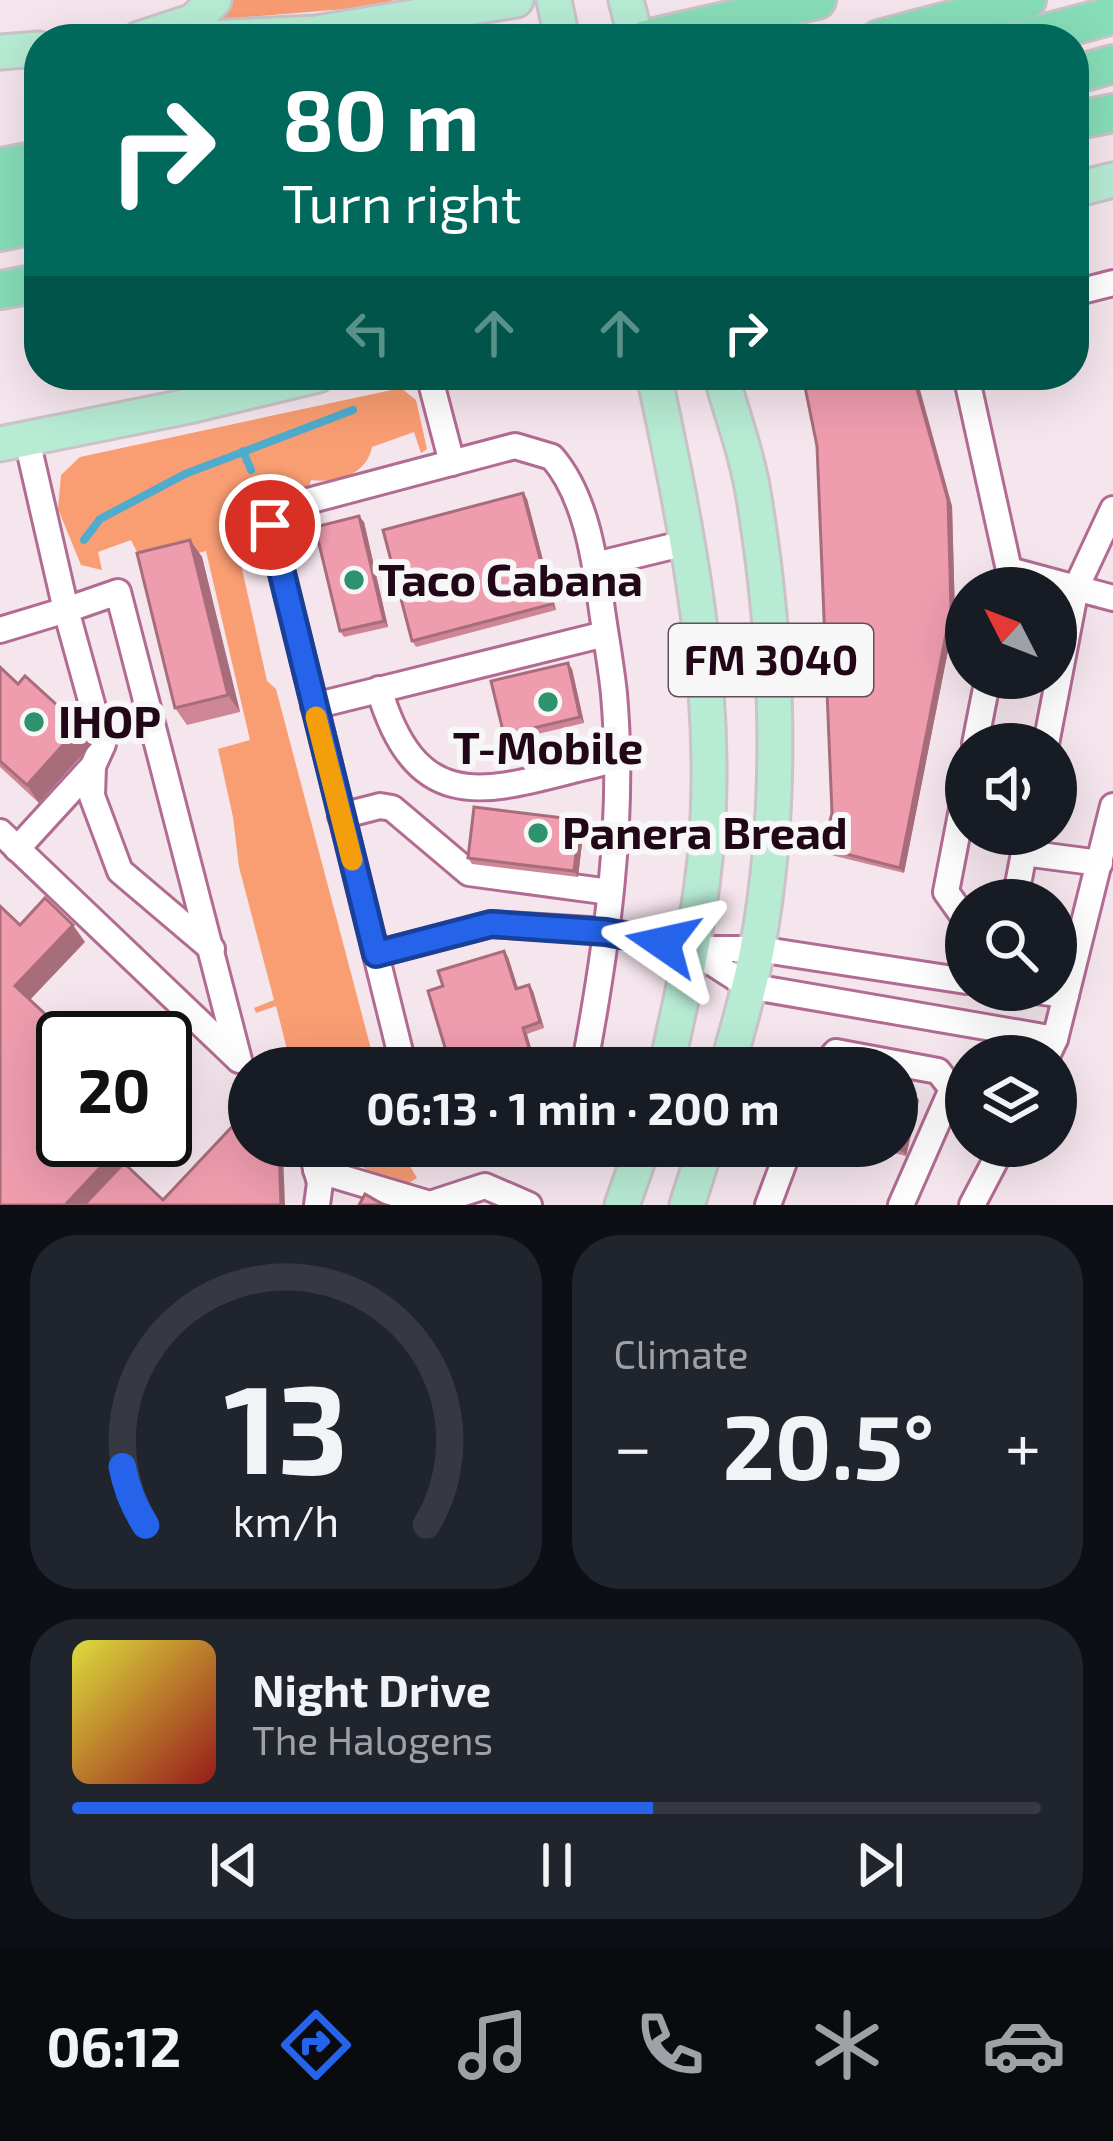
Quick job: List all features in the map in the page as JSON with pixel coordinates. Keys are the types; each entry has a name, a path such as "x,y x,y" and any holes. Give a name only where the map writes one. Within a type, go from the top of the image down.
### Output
{"highway":[{"path":"706,24 790,0"},
{"path":"710,24 817,0"},
{"path":"936,24 1027,0"},
{"path":"1079,24 1113,15"}],"main road":[{"path":"185,24 214,0"},
{"path":"371,24 516,0"},
{"path":"13,442 250,390"},
{"path":"640,390 665,429"},
{"name":"FM 3040","path":"657,390 690,542 704,652 710,755 705,861 670,1047"},
{"name":"FM 3040","path":"725,390 754,495 770,644 773,739 772,834 758,949 732,1047"},
{"path":"744,390 754,495"},
{"path":"622,1205 636,1167"},
{"path":"687,1205 699,1167"}],"street":[{"path":"433,390 452,463"},
{"path":"969,390 1005,567"},
{"path":"13,442 103,744 93,766 92,796 120,871 212,949"},
{"path":"399,1047 270,525 289,506 515,446 552,457 569,484 595,566 614,696 610,892 587,1047"},
{"path":"1077,587 1113,508"},
{"path":"595,566 690,542"},
{"path":"1077,589 1113,598"},
{"path":"0,631 118,592 239,1047"},
{"path":"314,706 605,634"},
{"path":"380,689 389,724 413,764 451,787 489,787 615,760"},
{"path":"93,766 9,841 228,1050"},
{"path":"341,816 380,806 392,808 469,872 610,892"},
{"path":"1077,952 1113,806"},
{"path":"1069,855 1100,863"},
{"path":"376,954 491,924 606,932 689,949 758,949 945,978"},
{"path":"689,949 748,986 991,1035"},
{"path":"902,1205 952,1089 938,1071 918,1067"},
{"path":"316,1167 320,1183 317,1205"},
{"path":"336,1167 430,1204 485,1186 528,1205"},
{"path":"768,1205 782,1167"},
{"path":"972,1205 992,1167"}],"shaded area":[{"path":"226,0 393,0 381,6 222,19 216,13"},
{"path":"392,390 404,390 416,400 427,449 421,453 414,432 372,447 357,471 340,479 311,480 307,494 248,517 236,542 267,681 276,689 370,1047 286,1047 276,1006 256,1013 254,1008 274,1000 239,867 218,749 250,740 206,551 148,565 145,553 137,552 131,540 98,552 102,570 81,565 58,509 61,475 80,457"},
{"path":"362,1167 410,1167 417,1178 398,1190"}],"building":[{"path":"806,390 917,390 948,500 950,567 945,567 945,639 900,868 823,848 832,813 817,446"},
{"path":"523,493 552,604 412,641 383,530"},
{"name":"Taco Cabana","path":"359,516 384,621 340,631 315,527"},
{"path":"190,540 228,695 175,708 137,553"},
{"path":"568,663 580,717 504,735 491,681"},
{"name":"IHOP","path":"0,667 18,684 25,676 80,726 27,785 0,761"},
{"path":"474,807 580,820 574,871 468,858"},
{"path":"45,898 73,925 15,986 42,1011 36,1011 36,1167 101,1167 65,1205 0,1205 0,906 20,925"},
{"path":"504,951 516,989 529,985 540,1022 523,1028 529,1047 445,1047 428,991 443,986 438,971"},
{"path":"228,1131 228,1167 280,1167 281,1205 84,1205 120,1167 128,1167 163,1200"},
{"path":"365,1194 384,1205 359,1205"}],"waterway":[{"path":"84,540 100,519 185,474 353,410"},
{"path":"243,451 251,470"}],"slow traffic":[{"path":"316,717 352,860"}],"place":[{"name":"Taco Cabana","path":"354,580"},
{"name":"T-Mobile","path":"548,702"},
{"name":"IHOP","path":"34,722"},
{"name":"Panera Bread","path":"538,833"}],"route":[{"path":"270,525 376,954 491,924 606,932 663,943"}]}
